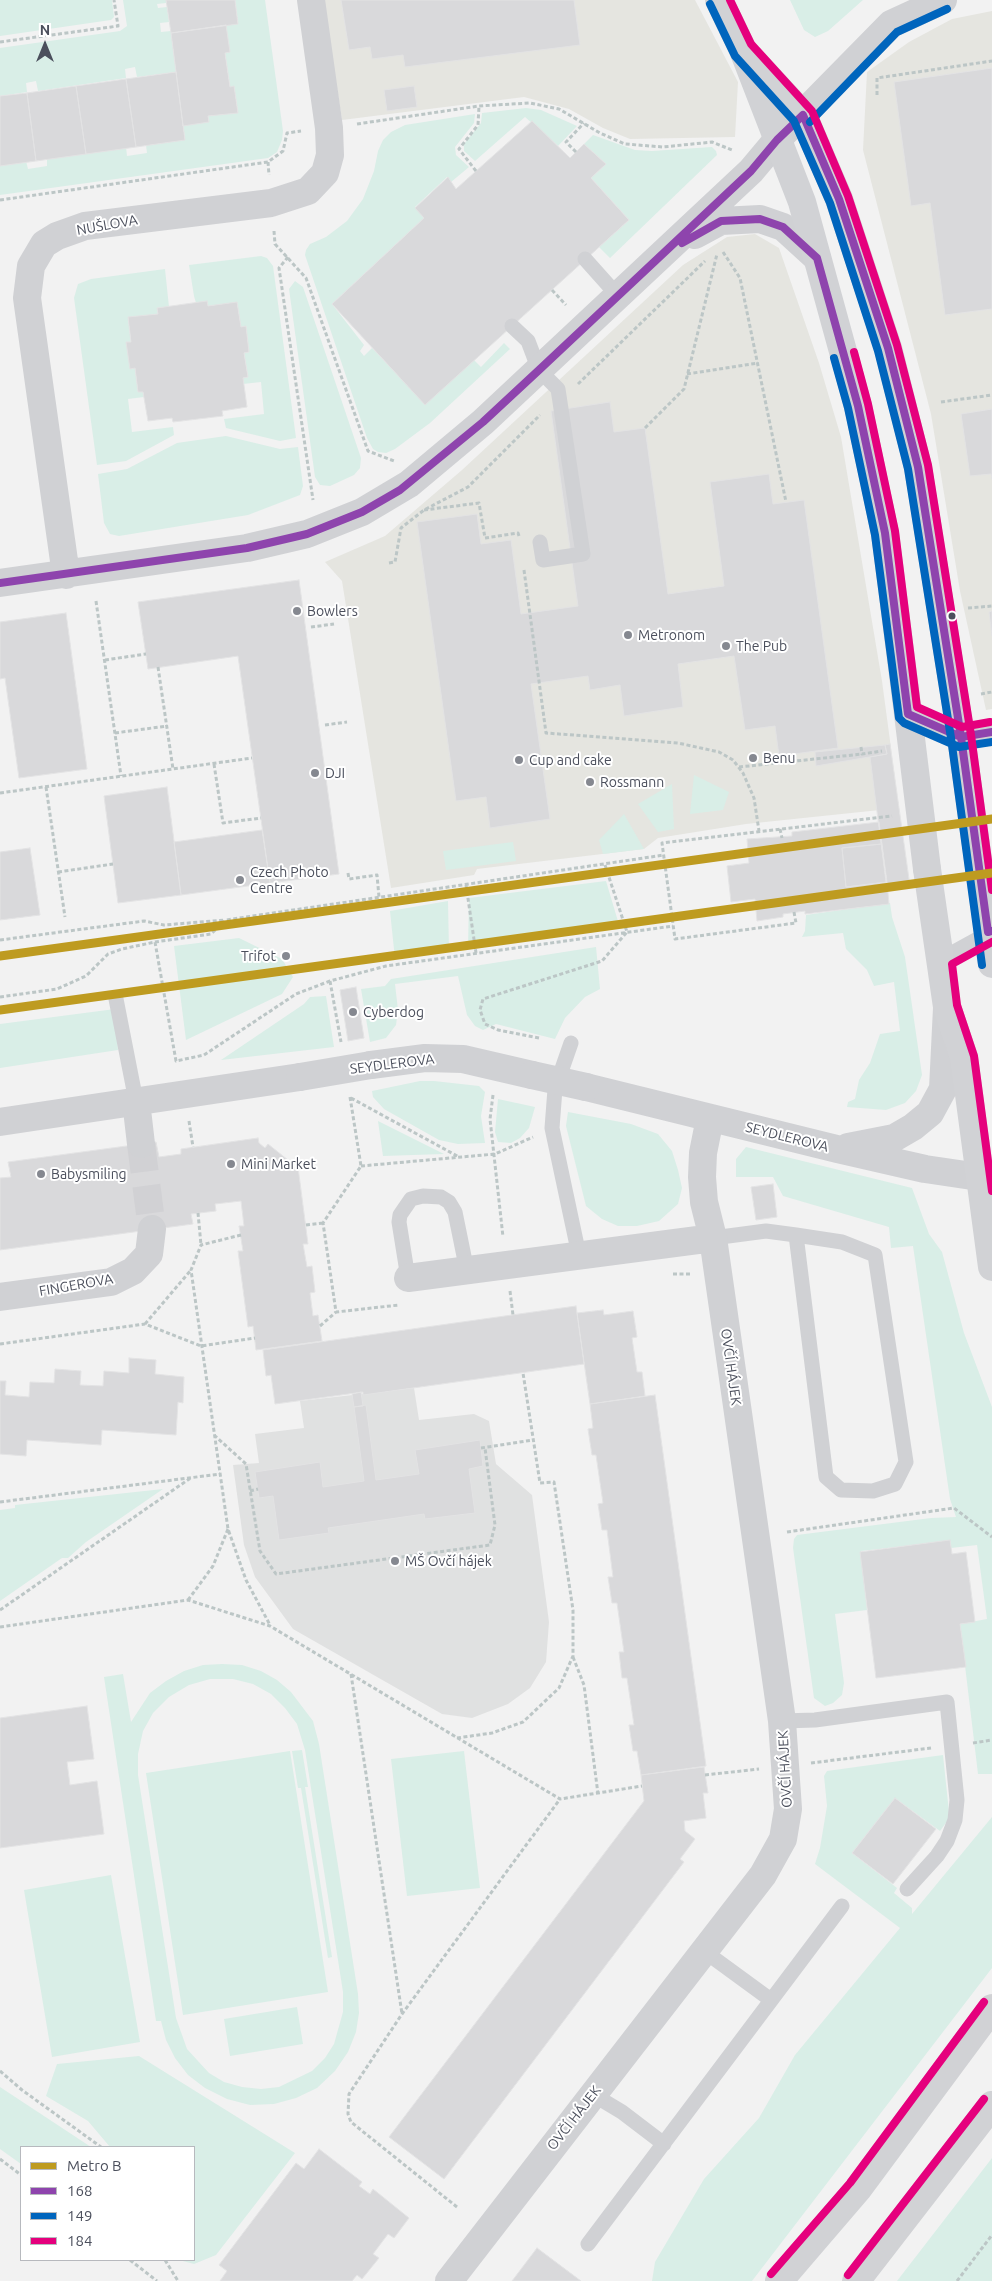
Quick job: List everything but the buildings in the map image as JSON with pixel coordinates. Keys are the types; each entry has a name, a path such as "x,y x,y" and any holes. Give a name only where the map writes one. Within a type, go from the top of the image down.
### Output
{"main road":[{"path":"719,0 743,50 802,202 858,406 885,533 947,1006 964,1057 986,1179 992,1267"},
{"path":"743,50 803,115 843,211 888,348 918,467 990,931 992,964"},
{"path":"779,2281 858,2190 992,2008"},
{"path":"856,2281 992,2105"}],"street":[{"name":"NUŠLOVA","path":"66,575 27,298 27,284 36,254 44,244 57,236 85,226 271,203 308,191 326,173 330,155 329,128 311,0"},
{"path":"0,583 247,548 307,534 362,512 409,484 483,422 751,171 777,140 891,24 943,0"},
{"path":"659,256 721,220 748,218 768,220 783,227 817,258"},
{"name":"SEYDLEROVA","path":"837,1149 894,1138 913,1127 930,1113 943,1089 947,1006"},
{"name":"SEYDLEROVA","path":"0,1122 371,1065 425,1058 463,1059 586,1087 837,1149 986,1179"},
{"path":"136,1101 141,1144"},
{"name":"OVČÍ HÁJEK","path":"449,2281 763,1875 783,1839 788,1809 782,1721 712,1238 704,1202 703,1153 710,1118"},
{"name":"FINGEROVA","path":"0,1297 111,1282 133,1270 149,1254 152,1230"},
{"path":"406,1291 467,1271 508,1279 579,1254 712,1238"}],"lane":[{"path":"585,259 618,296"},
{"path":"512,326 528,341 539,370 558,389 583,554 543,560 540,542"},
{"path":"908,714 961,737 992,732"},
{"path":"941,959 990,931"},
{"path":"116,999 136,1101"},
{"path":"571,1043 556,1089 552,1128 579,1254"},
{"path":"406,1291 399,1222 400,1215 411,1199 423,1196 441,1197 449,1202 455,1212 467,1271"},
{"path":"712,1238 766,1231 796,1235 842,1242 875,1256 906,1462 895,1484 873,1491 841,1490 826,1476 796,1235"},
{"path":"782,1721 815,1720 947,1702 958,1800 955,1820 947,1841 937,1856 908,1889"},
{"path":"588,2244 842,1906"},
{"path":"704,1951 771,2000"},
{"path":"592,2094 622,2112 664,2144"}],"path":[{"path":"0,42 118,26 114,0"},
{"path":"878,95 877,78 992,61"},
{"path":"0,200 268,162 284,151 287,133 479,106 537,103 559,109 625,144 663,146 712,142 732,150"},
{"path":"476,171 459,149 478,125 479,106"},
{"path":"576,152 566,142 584,123"},
{"path":"268,162 275,244 306,278 368,451 394,462"},
{"path":"645,428 684,389 719,247 740,278 786,502"},
{"path":"288,257 279,268 313,500"},
{"path":"552,290 566,305"},
{"path":"687,374 758,364"},
{"path":"941,402 992,395"},
{"path":"389,563 396,562 401,528 424,510 479,503 485,538 518,533 520,542"},
{"path":"522,562 546,732 698,747 719,752 732,760 743,773 754,798 759,831"},
{"path":"96,601 121,776"},
{"path":"966,608 992,606"},
{"path":"311,627 334,624"},
{"path":"105,660 146,654"},
{"path":"158,667 173,769"},
{"path":"326,725 347,722"},
{"path":"115,732 167,726"},
{"path":"861,747 862,754"},
{"path":"738,767 882,751"},
{"path":"0,794 252,758"},
{"path":"214,764 223,823 260,818"},
{"path":"46,787 65,917"},
{"path":"794,912 796,923 675,938 662,843 879,818"},
{"path":"780,829 782,838"},
{"path":"0,940 144,921 164,925 226,920 664,855"},
{"path":"58,872 113,864"},
{"path":"605,864 627,932"},
{"path":"348,873 349,879 377,875 379,897"},
{"path":"466,885 476,954"},
{"path":"0,997 57,989 86,976 108,954 122,948 210,934 226,920"},
{"path":"155,942 176,1061 204,1055 296,994 330,980 386,966 673,926"},
{"path":"539,1038 498,1030 485,1024 480,1010 483,999 602,961 627,932"},
{"path":"330,980 342,1050"},
{"path":"336,1312 323,1223 361,1166 348,1088"},
{"path":"494,1089 490,1119 513,1315"},
{"path":"350,1097 460,1158"},
{"path":"189,1118 193,1147"},
{"path":"361,1166 495,1154 552,1128"},
{"path":"145,1324 191,1270 201,1245 198,1213"},
{"path":"306,1225 323,1223"},
{"path":"201,1245 240,1235"},
{"path":"191,1270 200,1346 228,1529 246,1580 270,1626"},
{"path":"665,1274 699,1275"},
{"path":"508,1279 519,1290"},
{"path":"500,1292 508,1279"},
{"path":"320,1326 336,1312 406,1291"},
{"path":"0,1344 145,1324 200,1346 255,1338"},
{"path":"522,1373 540,1483 554,1482 573,1610 573,1656 584,1685 598,1794"},
{"path":"214,1435 246,1464 260,1551 276,1574 490,1545 495,1525 483,1448 533,1440"},
{"path":"0,1502 220,1474"},
{"path":"0,1610 192,1478"},
{"path":"250,1491 258,1489"},
{"path":"787,1532 954,1508 992,1537"},
{"path":"188,1600 213,1566 228,1529"},
{"path":"0,1627 188,1600 270,1626 560,1799 642,1786"},
{"path":"457,1738 492,1733 523,1722 559,1688 573,1656"},
{"path":"351,1674 402,2014"},
{"path":"966,1744 992,1740"},
{"path":"804,1764 932,1748"},
{"path":"705,1775 760,1768"},
{"path":"457,2207 356,2126 348,2114 349,2094 402,2014 560,1799"},
{"path":"0,2071 22,2090 100,2146"},
{"path":"0,2159 20,2174"},
{"path":"956,2281 992,2235"},
{"path":"131,2261 157,2281"},
{"path":"166,2261 178,2281"}],"shaded area":[{"path":"323,0 695,0 738,82 735,137 630,139 603,128 569,109 524,97 342,120"},
{"path":"992,11 992,709 986,710 960,591 931,414 863,150 867,72 909,42 952,19"},
{"path":"755,234 779,248 819,363 841,437 882,681 899,808 746,824 658,838 644,849 477,869 474,875 391,888 342,581 325,562 385,536 462,470 683,265 727,237"},
{"name":"MŠ Ovčí hájek","path":"414,1388 419,1420 474,1414 489,1421 496,1464 532,1495 549,1622 546,1662 530,1688 508,1704 472,1718 442,1714 293,1629 255,1577 244,1545 233,1465 259,1463 255,1434 304,1428 300,1401"}],"green space":[{"path":"0,0 112,0 114,17 111,20 0,36"},
{"path":"123,0 166,0 166,3 157,4 158,8 167,7 169,22 160,23 161,32 171,31 176,72 137,77 135,67 125,69 126,78 38,91 36,81 26,83 27,92 0,96 0,48 120,31 127,26"},
{"path":"235,0 265,0 283,131 282,140 277,152 268,158 0,195 0,165 26,161 28,169 47,166 47,158 126,147 127,156 147,153 146,145 185,139 183,125 209,121 208,116 238,112 234,87 230,87 225,53 226,25 238,23"},
{"path":"790,0 863,0 828,31 815,37 804,30"},
{"path":"526,108 541,110 577,126 558,146 525,117 475,161 464,151 464,144 481,123 482,113"},
{"path":"475,114 474,123 455,147 456,155 469,167 451,182 447,177 415,207 424,218 332,304 364,345 360,351 364,356 372,348 425,404 474,360 481,367 504,343 510,349 430,423 395,449 386,453 378,452 373,449 367,438 305,255 306,250 310,244 326,237 347,221 363,199 374,171 378,151 383,140 391,132 405,125"},
{"path":"593,135 635,150 652,151 712,147 717,155 610,258 599,247 629,220 591,178 606,164 584,144"},
{"path":"261,256 267,258 273,266 296,438 280,441 226,428 224,419 264,414 261,382 243,384 243,378 248,377 244,353 249,352 246,326 241,327 237,303 208,306 196,303 189,265"},
{"path":"165,269 169,307 157,308 158,314 128,318 131,342 130,368 135,368 138,392 143,392 144,397 128,399 132,432 173,427 174,435 126,461 97,465 74,298 78,284 91,279"},
{"path":"295,281 303,287 361,458 360,468 354,475 330,486 320,485 315,477 289,289"},
{"path":"226,436 280,449 298,447 303,486 300,495 248,515 119,536 110,534 104,523 98,474 127,469 177,443"},
{"path":"694,775 729,792 723,810 690,814"},
{"path":"672,784 674,829 658,832 638,804"},
{"path":"624,814 644,849 603,854 599,840"},
{"path":"513,842 516,861 446,870 443,851"},
{"path":"606,881 620,928 468,949 469,898"},
{"path":"448,901 449,951 395,959 390,911"},
{"path":"890,903 892,917 905,957 922,1075 916,1091 905,1103 886,1110 847,1107 848,1102 855,1099 859,1080 870,1063 880,1034 900,1031 894,982 874,986 867,970 846,949 843,933 802,937 805,931 806,915"},
{"path":"239,938 282,959 293,977 282,994 186,1040 174,946"},
{"path":"596,947 600,989 585,997 565,1018 555,1039 496,1024 483,1030 475,1026 467,1015 458,976 395,984 398,1010 396,1025 386,1038 370,1042 361,989 385,986 391,979"},
{"path":"326,996 334,1047 221,1060 304,1004 310,997"},
{"path":"115,1009 118,1050 0,1068 0,1024"},
{"path":"420,1081 479,1086 485,1092 481,1116 485,1143 458,1144 439,1140 384,1109 373,1097 372,1091"},
{"path":"498,1099 535,1107 529,1128 520,1138 511,1143 498,1142 495,1132"},
{"path":"568,1112 631,1124 658,1134 672,1151 678,1170 682,1188 678,1204 659,1221 637,1226 618,1226 602,1219 586,1206 566,1126"},
{"path":"378,1121 444,1154 383,1156"},
{"path":"746,1147 912,1188 929,1234 942,1252 964,1333 992,1407 992,1774 978,1774 960,1624 987,1619 977,1545 951,1548 950,1541 861,1551 867,1610 835,1614 844,1683 842,1695 833,1703 825,1706 814,1698 793,1548 794,1539 797,1535 931,1518 956,1517 950,1499 913,1246 891,1248 889,1227 783,1196 773,1177 736,1177 736,1159"},
{"path":"163,1489 86,1542 68,1558 62,1558 0,1601 0,1510 15,1508 15,1505"},
{"path":"203,1665 242,1665 261,1671 277,1680 291,1692 313,1721 319,1744 358,1994 359,2013 356,2032 348,2052 335,2071 317,2088 296,2098 274,2104 250,2105 227,2099 205,2088 188,2075 175,2058 166,2040 161,2021 156,2021 104,1677 123,1674 131,1722 150,1693 184,1671","holes":["210,1679 233,1679 253,1684 271,1694 297,1724 305,1750 343,1992 343,2012 334,2044 325,2058 312,2071 279,2087 261,2089 242,2087 224,2082 209,2073 187,2049 176,2018 138,1775 138,1754 143,1731 153,1713 169,1697 189,1685"]},
{"path":"302,1750 308,1787 305,1787 332,1957 328,1958 301,1788 298,1788 292,1751"},
{"path":"290,1751 328,1992 183,2015 146,1773"},
{"path":"464,1751 480,1888 407,1896 391,1759"},
{"path":"943,1755 949,1812 948,1820 940,1831 895,1798 852,1853 897,1888 894,1893 912,1908 912,1914 992,1817 992,1968 752,2281 652,2281 655,2262 704,2179 759,2118 795,2055 900,1928 815,1864 820,1848 827,1806 824,1776 827,1771"},
{"path":"111,1875 140,2042 52,2057 24,1890"},
{"path":"297,2007 303,2044 230,2056 224,2019"},
{"path":"139,2056 295,2153 216,2255 194,2264 183,2261 195,2261 195,2146 109,2146 88,2121 46,2096 57,2064"},
{"path":"0,2087 89,2146 20,2146 20,2163 0,2149"},
{"path":"992,2158 992,2281 897,2281"}],"tunnel":[{"path":"141,1144 152,1229"}],"metro line":[{"name":"B","path":"0,956 992,819"},
{"name":"B","path":"0,1010 992,873"}],"transit line":[{"name":"184","path":"730,0 751,44 812,111 848,196 897,345 928,465 971,735 992,890"},
{"name":"149","path":"710,4 735,56 794,121 830,203 878,351 908,469 951,738 982,965"},
{"name":"149","path":"810,122 897,32 947,9"},
{"name":"168","path":"0,583 247,548 307,534 362,512 400,490 483,422 539,370 751,171 777,140 803,115 839,199 888,348 918,467 961,737 988,932 992,931"},
{"name":"168","path":"682,243 721,221 760,219 783,227 817,258 858,406 885,533 908,714 961,737 992,732"},
{"name":"184","path":"854,352 868,404 895,531 917,707 962,727 990,722"},
{"name":"149","path":"834,358 848,408 875,535 899,718 904,723 959,747 992,742"},
{"name":"184","path":"992,942 952,964 957,1005 974,1056 992,1191"},
{"name":"184","path":"771,2274 850,2183 984,2002"},
{"name":"184","path":"848,2275 984,2099"}],"place":[{"name":"Bowlers","path":"297,611"},
{"name":"Metronom","path":"628,635"},
{"name":"The Pub","path":"726,646"},
{"name":"Benu","path":"753,758"},
{"name":"Cup and cake","path":"519,760"},
{"name":"DJI","path":"315,773"},
{"name":"Rossmann","path":"590,782"},
{"name":"Czech Photo Centre","path":"240,880"},
{"name":"Trifot","path":"286,956"},
{"name":"Cyberdog","path":"353,1012"},
{"name":"Mini Market","path":"231,1164"},
{"name":"Babysmiling","path":"41,1174"},
{"name":"MŠ Ovčí hájek","path":"395,1561"}]}
